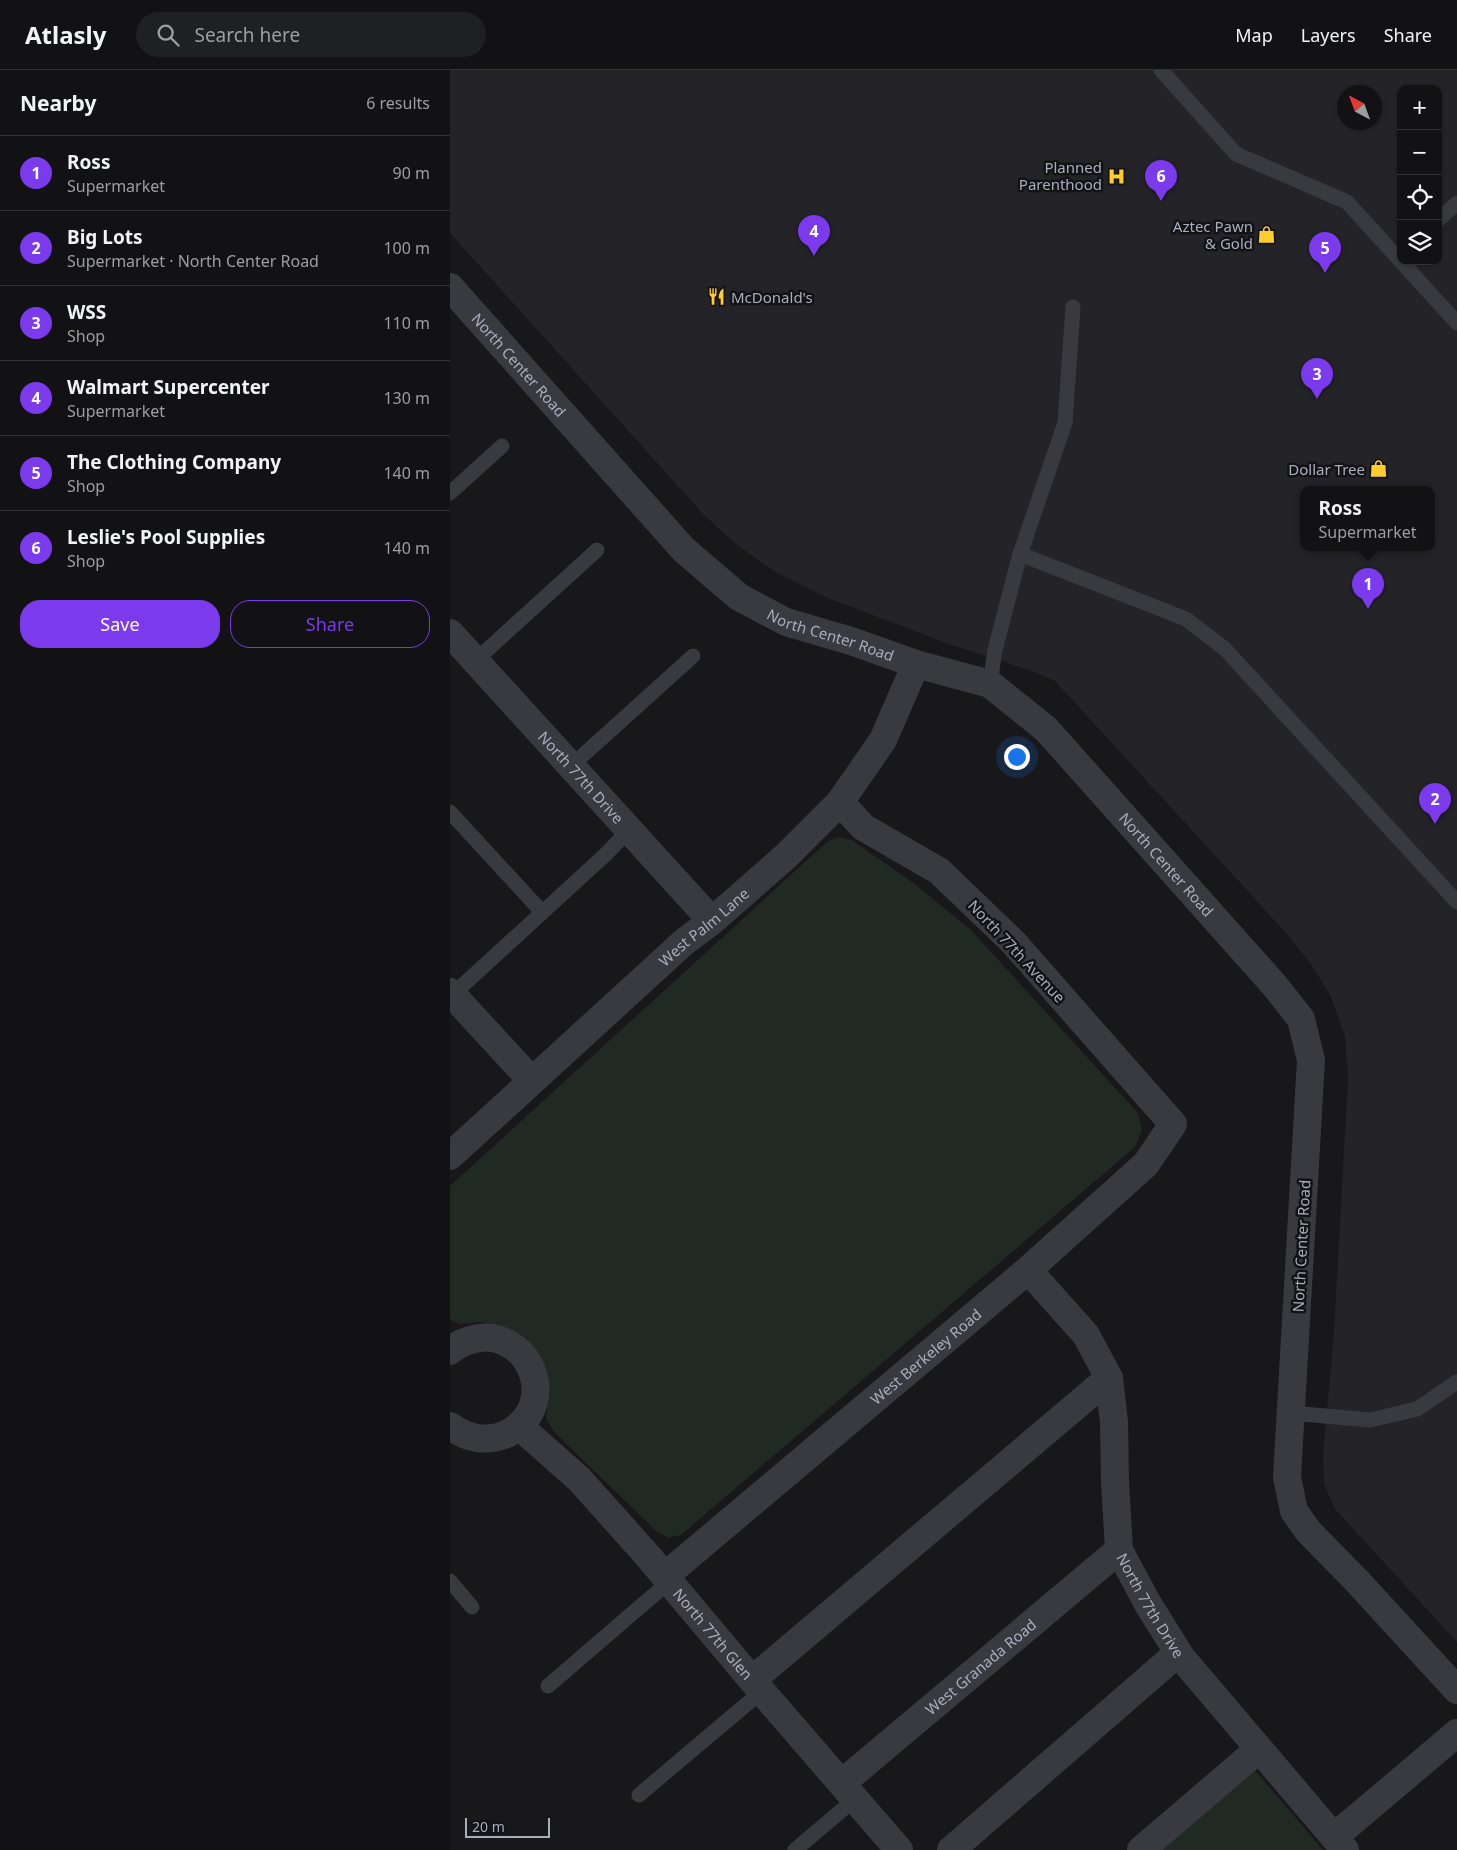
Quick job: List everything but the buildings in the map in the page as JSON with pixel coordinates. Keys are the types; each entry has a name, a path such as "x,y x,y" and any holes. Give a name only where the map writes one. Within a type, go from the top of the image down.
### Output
{"street":[{"name":"North Center Road","path":"450,288 684,550 739,597 786,622 851,641 916,664 990,684 1046,729 1276,986 1301,1019 1311,1060 1287,1478 1294,1511 1308,1531 1357,1580 1457,1690"},
{"name":"North 77th Drive","path":"450,633 712,921"},
{"name":"West Palm Lane","path":"450,1156 684,942 712,921 786,856 840,802 883,740 916,664"},
{"name":"North 77th Avenue","path":"840,802 863,827 939,871 1013,942 1173,1124"},
{"path":"451,994 532,1081"},
{"name":"West Berkeley Road","path":"667,1579 1028,1270 1146,1164 1173,1124"},
{"name":"North 77th Drive","path":"1028,1270 1086,1335 1109,1378 1114,1422 1119,1550 1148,1604 1178,1652 1339,1844"},
{"path":"450,1426 460,1434 475,1439 490,1439 506,1435 519,1426 530,1412 535,1386 530,1366 523,1355 513,1346 500,1340 477,1338 451,1349"},
{"path":"757,1685 1109,1378"},
{"name":"North 77th Glen","path":"519,1426 579,1479 899,1850"},
{"name":"West Granada Road","path":"849,1791 1119,1550"},
{"path":"951,1850 1178,1652"},
{"path":"1339,1844 1457,1733"},
{"path":"1141,1850 1259,1750"}],"lane":[{"path":"1161,70 1236,154 1347,202 1397,253"},
{"path":"1442,216 1457,203"},
{"path":"1408,265 1457,323"},
{"path":"990,684 995,650 1020,554 1065,423 1072,307"},
{"path":"450,493 502,446"},
{"path":"475,661 597,550"},
{"path":"1020,554 1186,619 1224,649 1457,902"},
{"path":"571,766 693,656"},
{"path":"450,812 542,912"},
{"path":"451,994 605,855 629,830"},
{"path":"1291,1413 1370,1420 1417,1408 1457,1382"},
{"path":"548,1686 667,1579"},
{"path":"450,1581 472,1607"},
{"path":"640,1795 757,1685"},
{"path":"795,1850 849,1791"}],"shaded area":[{"path":"450,70 1457,70 1457,1642 1335,1509 1324,1484 1323,1455 1334,1332 1348,1080 1345,1036 1331,997 1313,967 1288,935 1055,681 1035,672 949,644 828,598 774,571 737,545 705,516 450,233"},
{"path":"838,837 852,840 916,885 972,931 1138,1113 1142,1130 1135,1147 681,1535 668,1538 655,1530 555,1433 546,1419 548,1402 547,1384 505,1330 481,1322 459,1324 450,1319 450,1186 827,842"},
{"path":"1255,1770 1323,1850 1162,1850"}],"place":[{"name":"Planned Parenthood","path":"1116,176"},
{"name":"Leslie's Pool Supplies","path":"1161,201"},
{"name":"Aztec Pawn & Gold","path":"1267,235"},
{"name":"Walmart Supercenter","path":"814,256"},
{"name":"The Clothing Company","path":"1325,273"},
{"name":"McDonald's","path":"717,297"},
{"name":"WSS","path":"1317,399"},
{"name":"Dollar Tree","path":"1379,469"},
{"name":"Ross","path":"1368,609"},
{"name":"Big Lots","path":"1435,824"}]}
